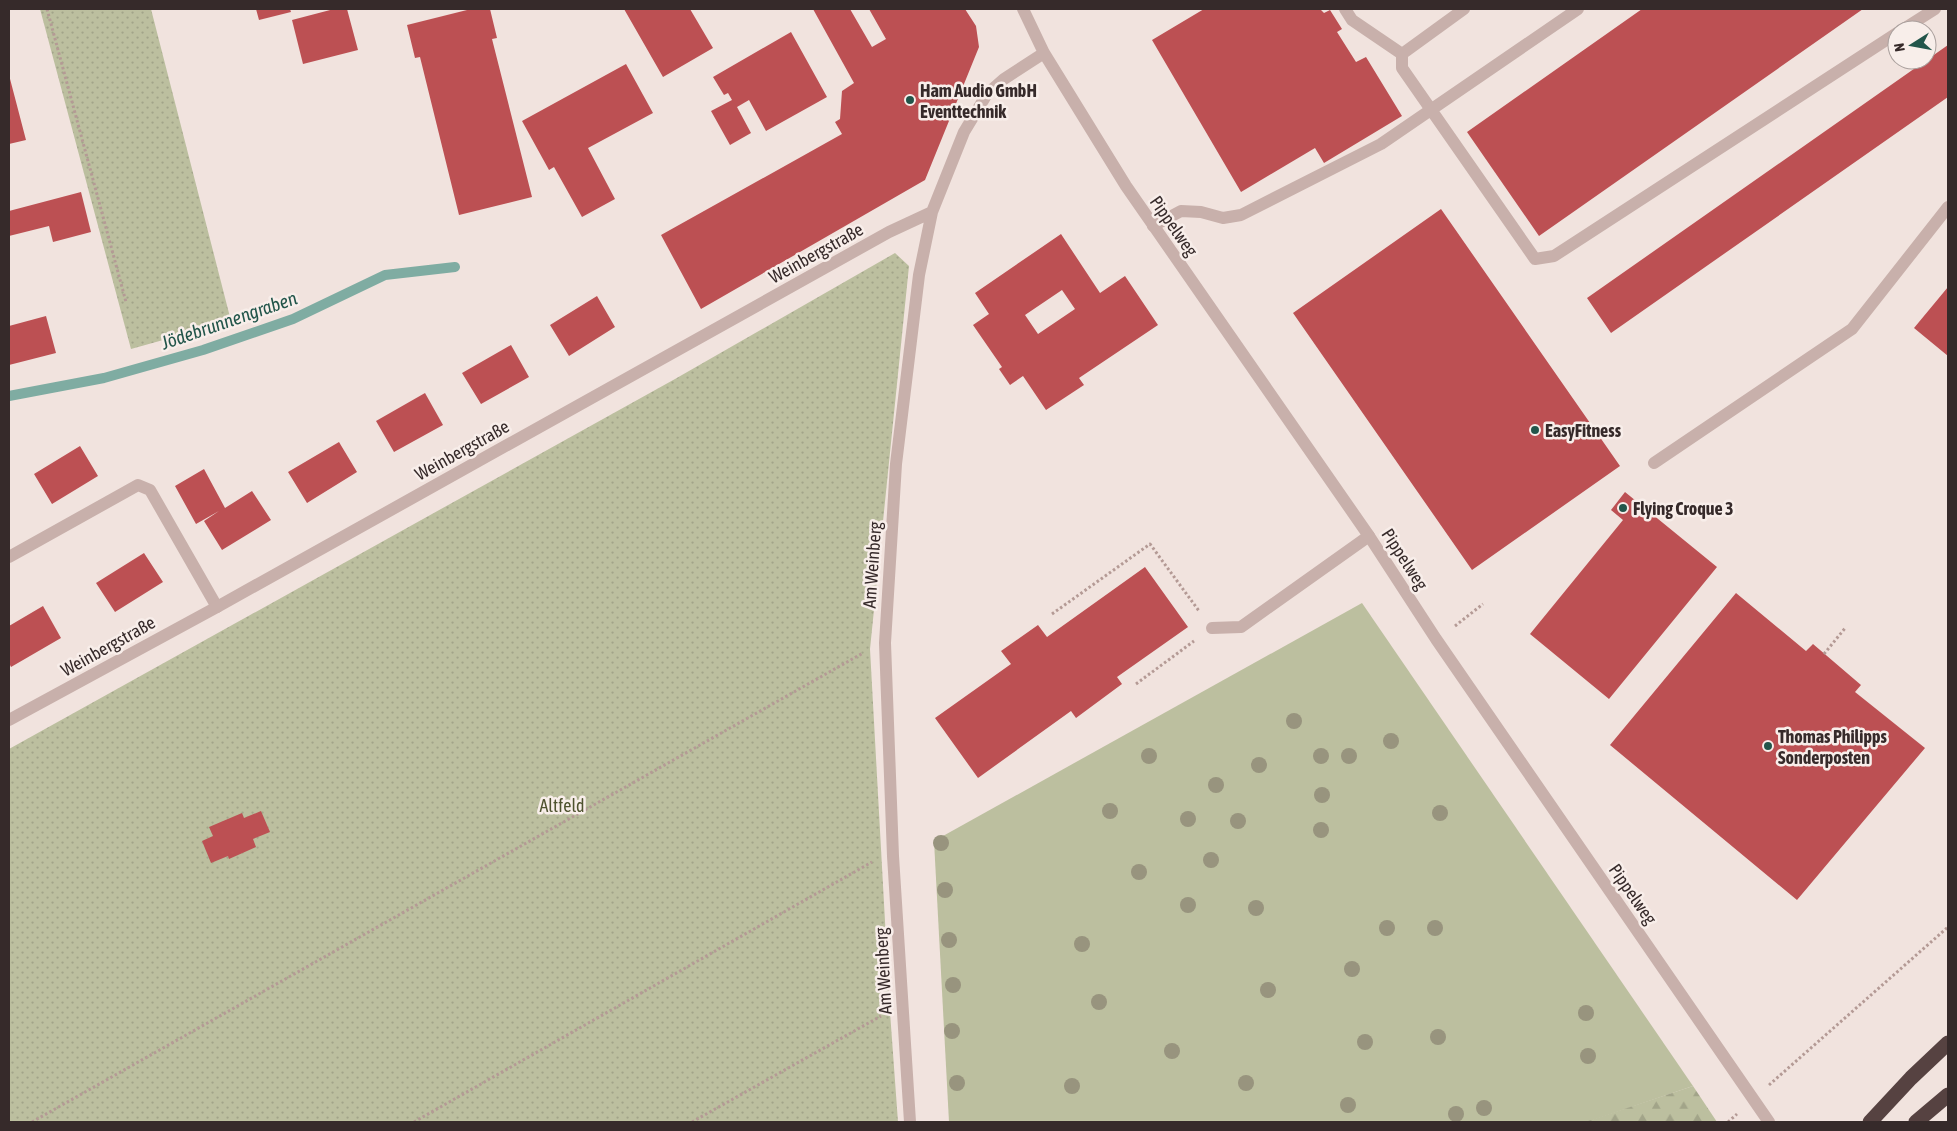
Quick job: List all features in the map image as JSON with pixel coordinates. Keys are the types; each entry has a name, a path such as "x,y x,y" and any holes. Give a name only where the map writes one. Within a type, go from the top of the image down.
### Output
{"highway":[{"path":"1870,1122 1911,1078 1948,1043"},
{"path":"1916,1122 1948,1095"}],"street":[{"name":"Pippelweg","path":"1023,9 1044,53 1126,186 1769,1122"},
{"path":"1345,9 1352,20 1402,54"},
{"path":"1402,54 1464,9"},
{"path":"1153,226 1180,211 1201,212 1223,218 1241,215 1382,144 1578,9"},
{"path":"1918,20 1935,9"},
{"path":"1402,54 1402,68 1430,111 1535,259 1554,256 1887,40"},
{"name":"Am Weinberg","path":"910,1122 893,856 885,643 896,464 919,275 932,212 964,132 987,94 1004,79 1044,53"},
{"path":"1654,464 1852,329 1948,207"},
{"name":"Weinbergstraße","path":"9,720 217,607 889,232 932,212"},
{"path":"9,557 138,484 150,490 217,607"},
{"path":"1212,628 1241,627 1368,536"}],"path":[{"path":"47,9 126,302"},
{"path":"1052,614 1150,544 1212,628 1136,684"},
{"path":"1436,639 1483,604"},
{"path":"1824,654 1846,627"},
{"path":"32,1122 870,649"},
{"path":"414,1122 874,861"},
{"path":"1728,1122 1948,927"},
{"path":"692,1122 890,1012"}],"green space":[{"path":"40,9 151,9 231,321 131,349"},
{"name":"Altfeld","path":"895,253 909,266 870,649 898,1122 9,1122 9,749 675,379"},
{"path":"1362,603 1693,1086 1587,1122 949,1122 934,841"},
{"path":"1693,1086 1717,1122 1587,1122 1588,1121"}],"building":[{"path":"256,9 290,9 291,12 259,20"},
{"path":"334,9 347,9 358,50 303,64 292,20"},
{"path":"471,9 490,9 497,38 492,39 532,197 459,215 420,57 415,58 407,25"},
{"path":"624,9 690,9 713,48 663,77"},
{"path":"813,9 850,9 872,47 886,39 869,9 965,9 976,26 979,47 925,180 701,309 661,235 842,134 835,122 840,119 842,91 854,83"},
{"path":"1204,9 1320,9 1324,13 1330,10 1342,29 1337,32 1356,62 1366,57 1402,116 1324,163 1315,148 1241,192 1152,40"},
{"path":"1642,9 1863,9 1539,236 1467,132"},
{"path":"791,32 827,97 766,131 749,100 737,107 751,133 730,145 711,111 732,100 728,93 724,95 713,77"},
{"path":"1948,45 1948,97 1611,333 1587,298 1912,70 1937,70 1937,53"},
{"path":"626,64 653,113 588,148 615,199 582,217 554,167 549,170 522,121"},
{"path":"9,75 26,140 9,144"},
{"path":"81,192 91,232 53,242 49,226 9,236 9,211"},
{"path":"1441,209 1620,466 1472,570 1293,313"},
{"path":"1061,234 1100,293 1125,276 1158,325 1079,378 1084,385 1046,410 1023,376 1010,385 999,369 1002,367 973,325 989,314 975,293","holes":["1062,290 1075,309 1038,334 1025,315"]},
{"path":"1948,287 1948,356 1914,328"},
{"path":"597,296 615,327 569,356 550,325"},
{"path":"46,316 56,353 9,365 9,326"},
{"path":"511,345 529,377 481,404 462,373"},
{"path":"425,393 443,425 394,452 376,421"},
{"path":"339,442 357,472 307,503 288,472"},
{"path":"80,446 98,476 52,504 34,474"},
{"path":"204,469 225,508 252,491 271,520 222,550 204,521 219,511 196,524 175,486"},
{"path":"1625,492 1717,567 1609,699 1530,634 1623,520 1611,510"},
{"path":"144,553 163,582 115,612 96,583"},
{"path":"1145,567 1188,627 1117,677 1122,684 1076,718 1071,711 978,778 935,718 1011,664 1001,651 1038,625 1047,637"},
{"name":"Thomas Philipps Sonderposten","path":"1736,593 1806,651 1813,644 1861,685 1855,692 1925,748 1797,900 1610,745"},
{"path":"43,606 61,638 11,667 9,663 9,626"},
{"path":"261,811 270,832 253,839 256,847 229,859 228,856 211,863 202,841 213,836 209,827 242,813 244,818"}],"waterway":[{"name":"Jödebrunnengraben","path":"9,396 104,378 203,350 293,319 385,275 455,267"}],"place":[{"name":"Ham Audio GmbH Eventtechnik","path":"910,100"},
{"name":"EasyFitness","path":"1535,430"},
{"name":"Flying Croque 3","path":"1623,508"},
{"name":"Thomas Philipps Sonderposten","path":"1768,746"}]}
